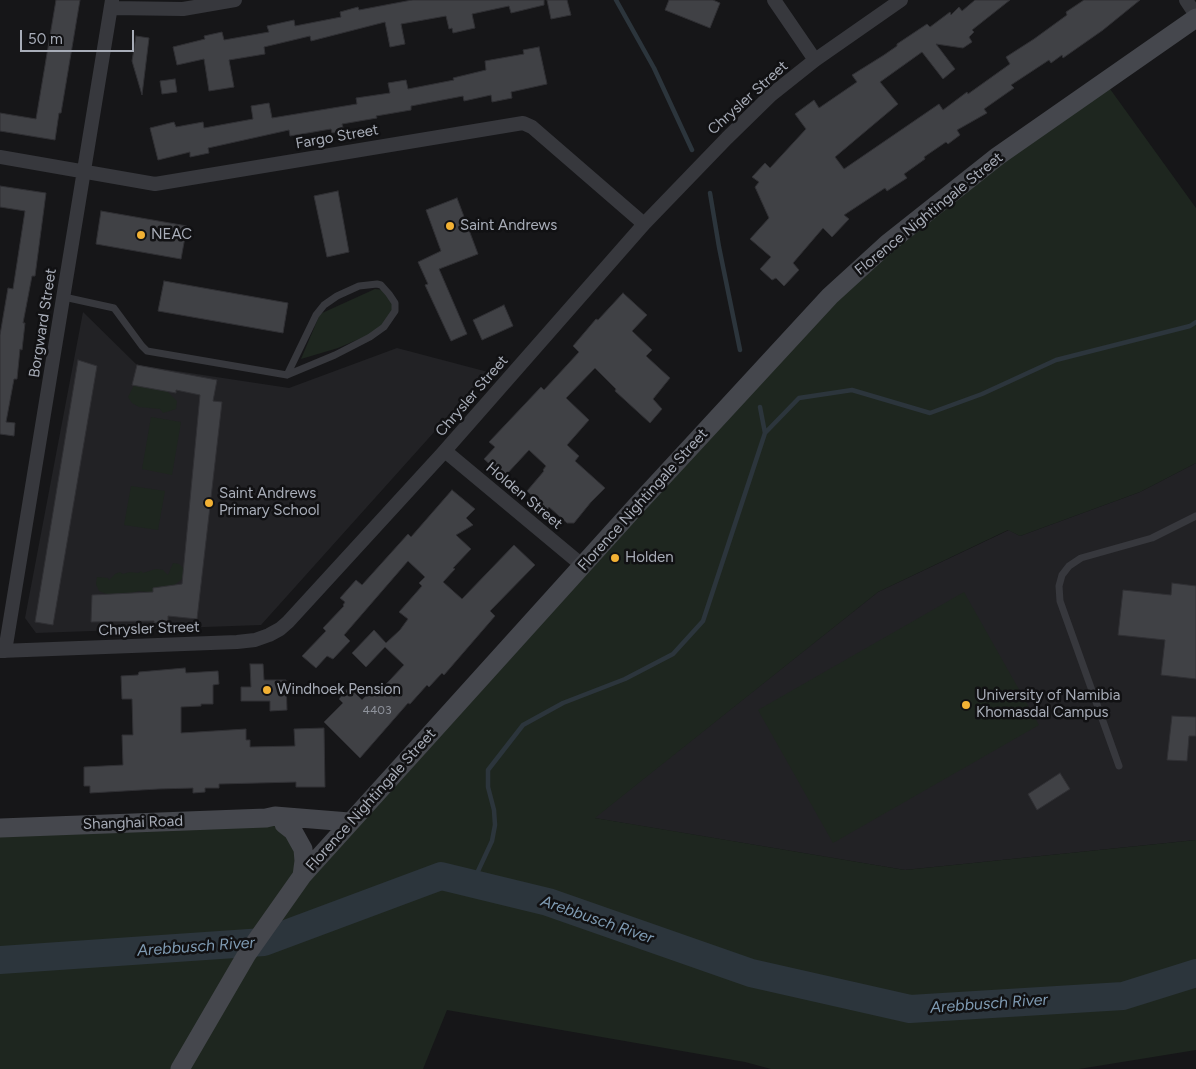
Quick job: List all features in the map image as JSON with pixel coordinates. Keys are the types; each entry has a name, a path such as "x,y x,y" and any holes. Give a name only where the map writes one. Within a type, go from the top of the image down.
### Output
{"main road":[{"name":"Florence Nightingale Street","path":"180,1069 247,954 302,876 638,504 830,296 887,244 998,156 1196,17"},
{"name":"Shanghai Road","path":"0,828 275,821 275,816 345,827"},
{"path":"275,821 292,831 303,849 302,876"}],"street":[{"path":"111,4 183,9 235,0"},
{"path":"774,0 815,60"},
{"name":"Chrysler Street","path":"2,651 237,642 255,640 269,635 288,622 445,451 644,224 727,138 771,95 815,60 901,0"},
{"path":"1186,0 1196,17"},
{"name":"Borgward Street","path":"2,651 64,297 111,4"},
{"name":"Fargo Street","path":"0,157 150,184 160,184 523,123 532,127 644,224"},
{"name":"Holden Street","path":"445,451 583,566"}],"lane":[{"path":"64,297 114,308 147,351 286,375 335,355 380,330 395,311 395,304 389,294 382,286 377,284 359,286 337,296 324,306 316,315 286,375"},
{"path":"1119,766 1060,601 1060,580 1069,566 1081,558 1152,538 1196,516"}],"shaded area":[{"path":"1105,82 1196,208 1196,463 1140,492 1020,536 1008,530 878,592 595,818 905,870 1196,840 1196,1050 1079,1069 771,1069 745,1062 447,1010 423,1069 0,1069 0,828 284,824 304,861 830,296"},
{"path":"375,289 384,290 394,301 396,315 380,330 338,348 301,359 320,314"},
{"name":"Saint Andrews Primary School","path":"83,312 137,365 289,388 397,348 488,372 261,625 36,633 25,618"},
{"path":"135,383 166,390 177,401 176,409 163,413 160,409 139,407 132,403 128,397"},
{"path":"151,417 181,422 172,475 142,469"},
{"name":"University of Namibia Khomasdal Campus","path":"1196,463 1196,840 905,870 594,818 878,592 1009,530 1020,536 1140,492"},
{"path":"131,486 165,491 158,530 124,525"},
{"path":"173,563 179,564 185,573 182,579 163,594 139,591 121,596 112,596 99,591 96,584 97,577 108,578 109,580 120,572 123,574 141,571 143,573 156,569 163,570 168,575"},
{"path":"964,592 1039,725 833,843 758,710"}],"building":[{"path":"56,0 80,0 55,140 0,131 0,113 36,119"},
{"path":"412,0 544,0 544,5 511,13 509,6 472,14 475,28 453,33 452,28 449,29 446,16 401,24 405,44 390,47 385,22 311,41 310,36 264,47 265,54 229,60 234,87 209,91 204,59 177,65 173,47 205,39 204,36 222,32 224,40 269,32 267,26 294,20 295,26 341,17 340,12 358,7 359,10"},
{"path":"547,0 567,0 571,15 551,19"},
{"path":"669,0 713,0 720,3 710,28 665,10"},
{"path":"975,0 1010,0 972,30 974,32 969,37 972,42 963,48 936,44 955,69 943,79 922,52 880,82 898,104 835,157 844,169 939,104 943,110 967,92 968,94 1010,64 1006,57 1067,15 1066,12 1084,0 1140,0 1103,30 1063,58 1062,55 1051,63 1049,60 1011,85 1014,88 984,109 987,113 957,130 960,135 924,157 925,159 904,174 907,178 887,191 885,188 844,215 849,219 832,237 823,228 793,263 799,270 784,286 776,278 772,280 760,269 771,257 750,239 769,218 755,187 759,182 752,177 765,163 770,168 806,129 795,114 814,100 819,108 857,82 852,75 927,24 930,27 950,12 951,15 959,7 962,11"},
{"path":"136,36 149,38 142,95 132,61"},
{"path":"539,47 547,84 511,92 512,98 492,102 491,95 464,101 463,96 411,106 411,110 376,116 377,118 342,124 344,131 332,133 331,129 290,136 289,130 208,148 209,153 190,157 190,152 158,160 150,128 174,122 176,127 203,122 204,128 253,119 251,106 269,103 272,118 357,104 356,98 390,93 388,83 406,80 408,89 454,80 453,78 486,70 485,61 524,54 523,50"},
{"path":"175,79 177,92 162,94 160,81"},
{"path":"0,186 46,193 35,276 32,276 23,323 25,323 17,379 14,379 6,422 15,423 14,436 0,434 0,335 8,288 13,289 25,211 0,207"},
{"path":"338,191 349,252 327,257 314,196"},
{"path":"457,198 478,254 439,269 467,334 451,341 425,285 428,284 418,262 441,251 426,210"},
{"name":"NEAC","path":"101,211 187,226 181,259 96,244"},
{"path":"164,281 288,303 283,333 158,311"},
{"path":"623,293 647,315 632,331 652,350 646,356 670,378 653,399 662,409 650,423 615,391 616,389 595,368 566,398 589,420 567,445 579,456 575,461 605,488 574,523 567,523 549,507 547,510 527,491 546,466 529,450 504,477 484,459 495,447 489,442 541,387 544,390 579,352 573,346 596,319 598,320"},
{"path":"504,305 513,326 482,340 473,320"},
{"path":"78,360 97,366 53,625 35,622"},
{"path":"137,365 217,380 213,401 222,402 197,619 168,616 168,622 91,622 92,595 153,592 153,588 182,584 200,395 176,390 176,393 132,385"},
{"path":"452,490 475,509 466,518 473,525 456,535 471,549 443,582 462,599 514,545 535,565 490,611 495,616 444,675 442,673 429,687 427,685 410,704 408,703 360,758 324,722 343,703 339,699 349,687 362,700 371,691 376,695 404,665 385,647 366,667 352,653 374,630 386,643 400,630 408,619 399,612 422,586 419,583 425,577 408,561 344,635 350,641 333,659 327,656 316,668 302,656 326,631 323,628 344,606 345,602 340,598 356,580 362,585 408,534 411,537"},
{"path":"1172,583 1196,586 1196,679 1161,675 1165,640 1118,635 1123,590 1171,595"},
{"path":"250,664 263,664 264,680 286,680 287,710 270,711 270,701 241,701 241,687 251,687"},
{"path":"185,668 186,673 218,671 219,684 213,685 213,704 181,707 181,733 246,729 246,740 250,740 250,747 295,746 294,729 324,728 325,787 296,787 296,782 219,784 219,788 205,788 205,792 193,793 193,788 90,793 90,786 84,786 84,767 123,765 122,735 133,735 132,699 122,699 121,676 138,675 139,672"},
{"path":"1172,716 1196,717 1196,736 1189,736 1187,761 1167,760"},
{"path":"1060,773 1070,789 1037,810 1028,794"}],"waterway":[{"path":"616,0 654,68 692,150"},
{"path":"710,193 740,350"},
{"path":"472,884 492,841 495,825 494,810 488,787 488,770 523,725 563,703 625,679 673,654 703,621 765,433 799,398 852,390 930,413 982,394 1056,360 1190,326 1196,322"},
{"path":"760,407 765,433"},
{"name":"Arebbusch River","path":"0,960 264,942 441,876 548,902 751,973 910,1009 1123,996 1196,973"}],"place":[{"name":"Saint Andrews","path":"450,226"},
{"name":"NEAC","path":"141,235"},
{"name":"Saint Andrews Primary School","path":"209,503"},
{"name":"Holden","path":"615,558"},
{"name":"Windhoek Pension","path":"267,690"},
{"name":"University of Namibia Khomasdal Campus","path":"966,705"}]}
